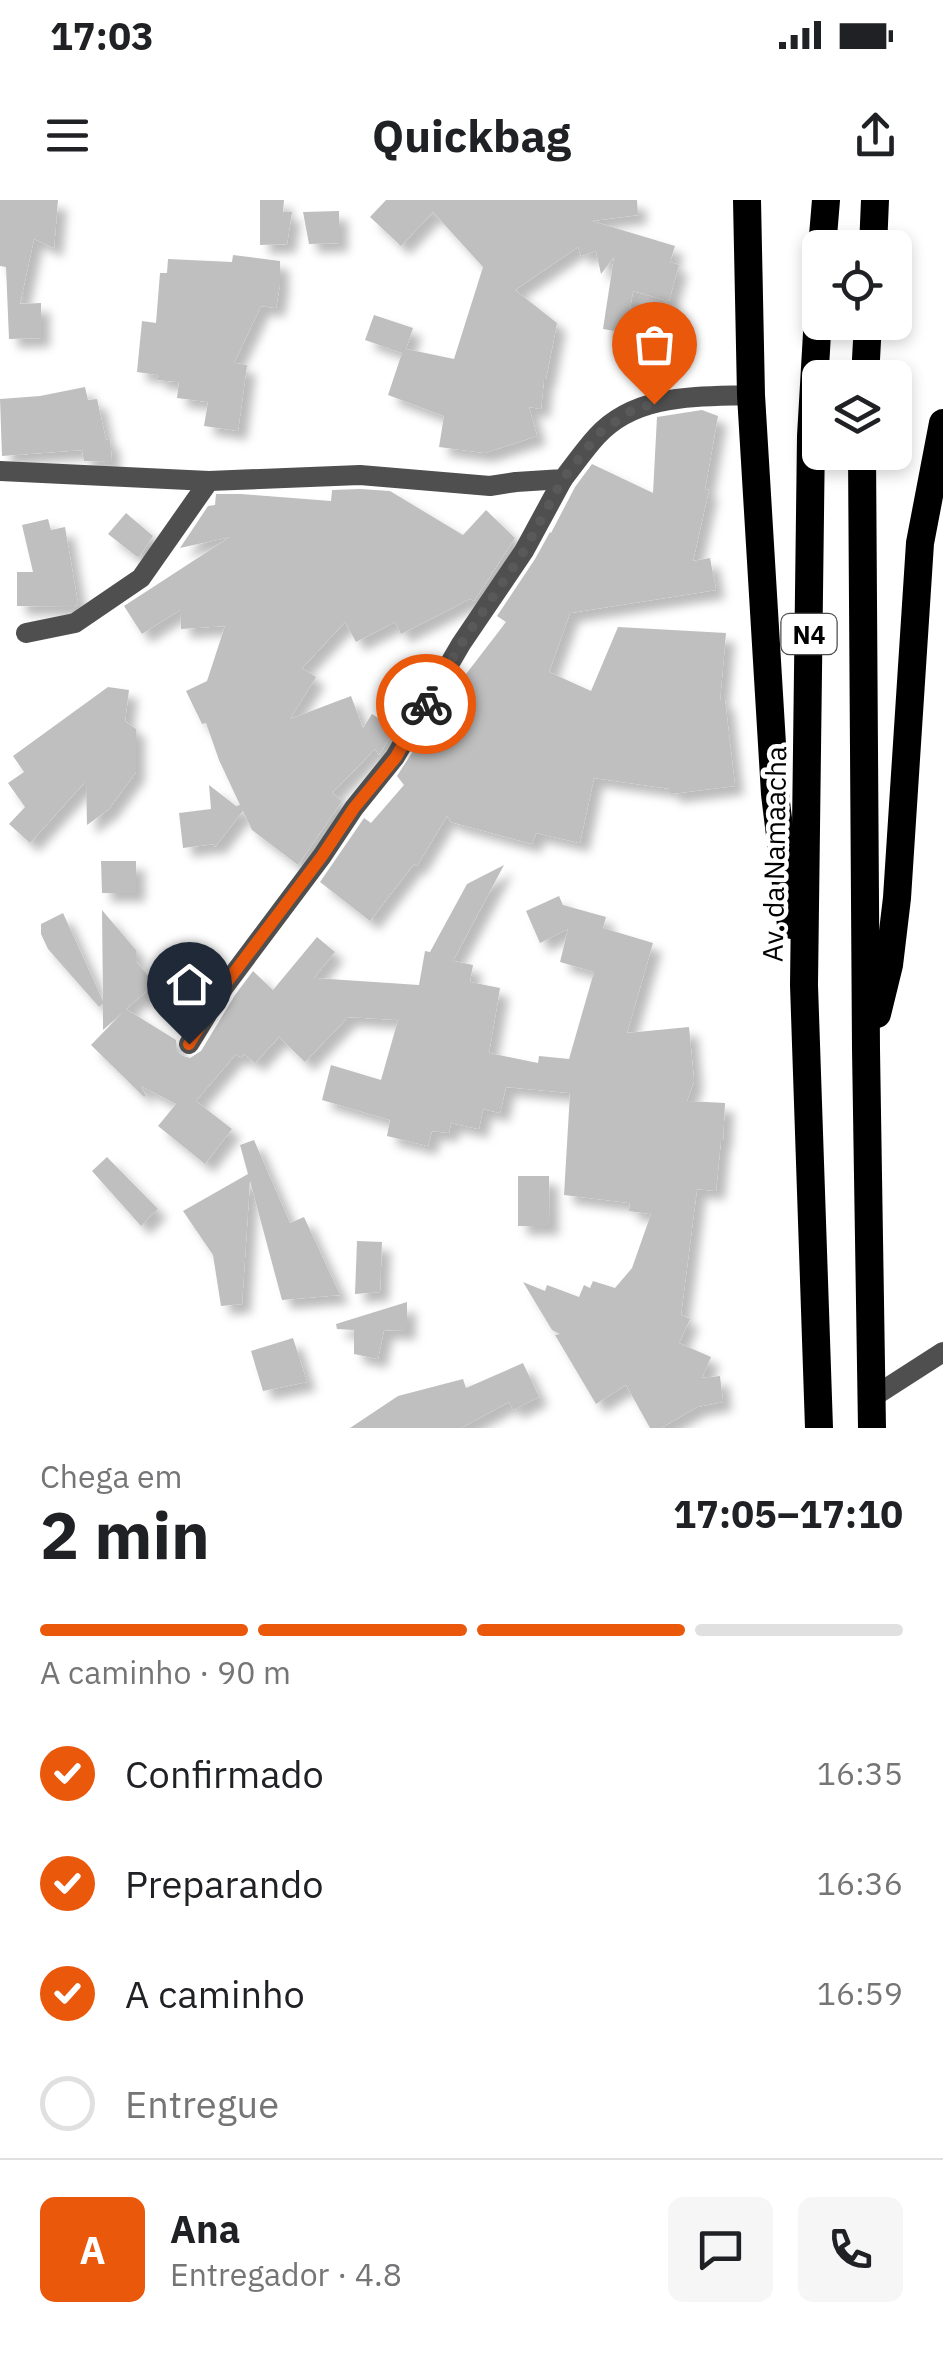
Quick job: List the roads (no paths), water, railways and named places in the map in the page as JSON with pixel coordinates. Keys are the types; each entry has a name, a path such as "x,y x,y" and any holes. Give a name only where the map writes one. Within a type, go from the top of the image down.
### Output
{"highway":[{"path":"746,200 751,395 775,794 792,932 804,986"},
{"path":"824,230 826,200"},
{"path":"874,230 876,200"},
{"name":"Av. da Namaacha","path":"817,340 811,436 804,986 819,1428"},
{"path":"866,1049 889,965 897,898 920,543 943,423"},
{"name":"N4","path":"862,470 872,1428"}],"street":[{"path":"189,1044 224,986 396,757 461,644 524,551 563,479 599,433 634,409 673,398 751,395"},
{"path":"0,471 209,481 360,475 490,486 563,479"},
{"path":"26,633 76,623 141,578 209,481"},
{"path":"872,1397 943,1352"}]}
